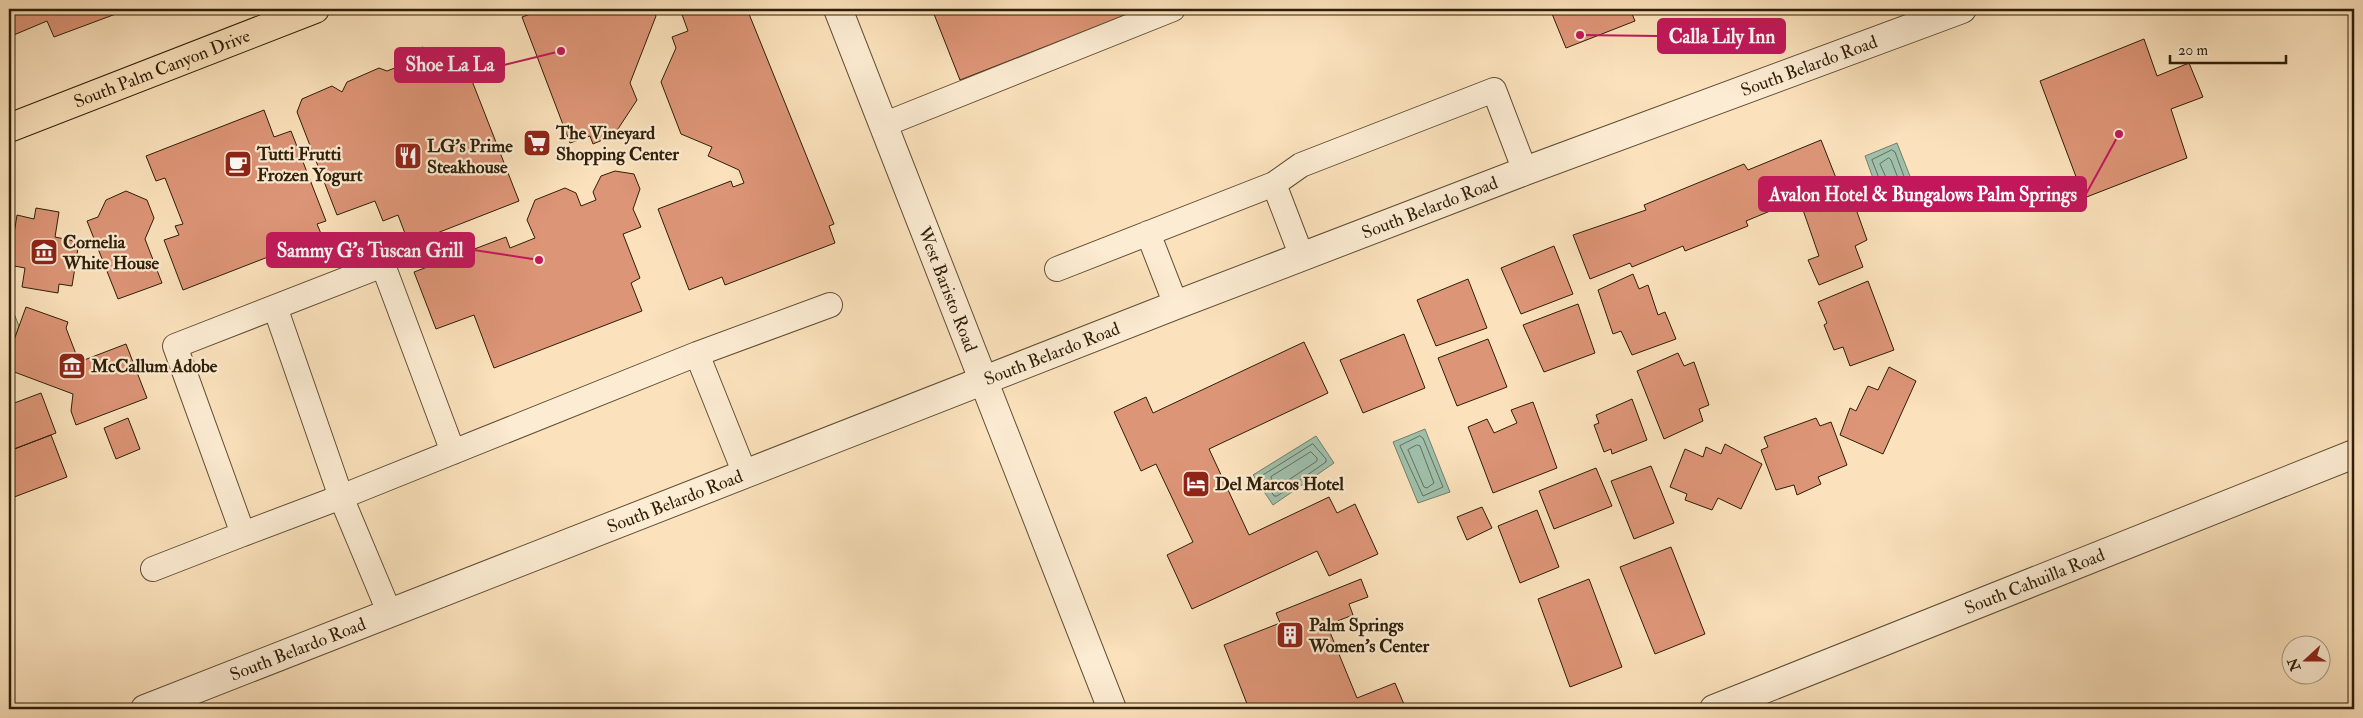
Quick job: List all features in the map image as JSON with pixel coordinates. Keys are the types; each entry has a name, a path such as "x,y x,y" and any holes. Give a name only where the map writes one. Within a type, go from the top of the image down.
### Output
{"main road":[{"name":"South Palm Canyon Drive","path":"9,128 315,9"}],"street":[{"name":"West Baristo Road","path":"838,9 982,381 1112,709"},
{"name":"South Belardo Road","path":"145,709 1176,305 1525,171 1962,9"},
{"name":"South Cahuilla Road","path":"1714,709 2354,454"}],"lane":[{"path":"883,125 1173,9"},
{"path":"1057,270 1274,184 1301,166 1494,90 1525,171"},
{"path":"1274,184 1302,257"},
{"path":"1148,233 1176,305"},
{"path":"243,534 175,346 383,265 453,452"},
{"path":"153,569 341,497 697,354 830,305"},
{"path":"275,307 341,497 390,614"},
{"path":"697,354 745,474"}],"shaded area":[{"path":"9,301 19,326 9,354"}],"water":[{"path":"1897,143 1917,194 1883,206 1865,156"},
{"path":"1425,429 1450,492 1418,503 1393,442"},
{"path":"1316,436 1334,463 1273,505 1253,475"}],"building":[{"path":"9,9 111,9 113,15 54,37 47,21 9,37"},
{"path":"111,9 128,9 113,15"},
{"path":"544,9 653,9 656,16 630,83 637,100 614,135 593,144 590,136 570,143 522,17"},
{"path":"680,9 747,9 834,224 829,226 835,243 725,285 722,277 689,290 658,209 731,181 733,187 744,183 739,170 708,156 712,147 681,134 661,82 676,48 672,37 688,31"},
{"path":"932,9 1142,9 960,80"},
{"path":"1550,9 1630,9 1635,21 1566,48"},
{"path":"2144,39 2157,76 2189,63 2203,97 2171,109 2187,158 2084,198 2040,81"},
{"name":"LG's Prime Steakhouse","path":"422,47 465,63 519,201 409,244 398,215 383,221 375,201 337,215 297,112 302,99 332,86 342,92 347,82 379,68 387,71 418,59"},
{"path":"264,110 274,137 291,131 326,221 317,224 322,236 183,290 164,240 179,235 175,226 183,224 165,178 156,181 146,156"},
{"path":"1821,140 1838,183 1746,221 1748,226 1685,251 1683,246 1632,267 1630,263 1590,279 1573,235 1646,210 1644,205 1744,164 1748,170"},
{"path":"615,171 634,174 640,189 633,209 641,227 623,234 640,278 631,283 642,311 494,368 474,315 436,329 414,272 506,237 510,248 535,238 527,220 535,200 565,188 576,193 581,206 596,200 593,192 601,176"},
{"path":"126,191 147,200 154,218 145,239 162,283 118,299 87,221 98,217 106,200"},
{"path":"1843,194 1849,211 1856,209 1867,240 1855,246 1863,267 1819,285 1808,260 1819,256 1803,210"},
{"name":"Cornelia White House","path":"36,208 59,212 55,237 79,242 72,286 59,284 58,293 22,287 25,268 9,265 17,215 34,219"},
{"path":"1554,246 1573,294 1521,314 1501,268"},
{"path":"1633,274 1639,289 1648,285 1658,315 1665,312 1676,339 1632,355 1621,331 1613,334 1598,290"},
{"path":"1468,279 1487,328 1436,346 1417,300"},
{"path":"1868,281 1894,350 1850,366 1843,347 1834,350 1824,325 1827,323 1818,302"},
{"path":"1578,304 1595,353 1544,372 1523,325"},
{"name":"McCallum Adobe","path":"26,307 68,322 66,328 79,362 126,344 147,398 76,425 71,411 73,394 9,370 9,354"},
{"path":"1404,334 1425,388 1363,413 1340,360"},
{"path":"1488,339 1507,387 1457,406 1438,358"},
{"name":"Del Marcos Hotel","path":"1304,342 1328,393 1209,449 1249,535 1329,497 1337,513 1355,504 1378,554 1329,576 1317,551 1192,609 1167,555 1193,542 1156,464 1141,471 1114,412 1146,397 1153,413"},
{"path":"1678,353 1684,366 1694,362 1709,405 1699,409 1703,421 1664,439 1637,371"},
{"path":"1889,367 1916,381 1883,454 1840,435 1850,408 1856,411 1868,386 1878,390"},
{"path":"41,393 56,433 9,451 9,405"},
{"path":"1632,399 1647,440 1612,454 1611,449 1604,452 1594,425 1599,423 1596,415"},
{"path":"1533,402 1557,468 1493,493 1468,427 1487,419 1494,433 1517,423 1511,410"},
{"path":"128,418 140,449 116,459 104,428"},
{"path":"1816,418 1820,426 1831,422 1847,465 1818,477 1821,484 1797,495 1794,485 1776,490 1761,450 1768,447 1764,437"},
{"path":"51,435 67,477 9,499 9,451"},
{"path":"1725,444 1762,464 1741,509 1718,498 1712,510 1685,500 1687,494 1670,487 1685,449 1703,457 1706,447 1721,454"},
{"path":"1651,466 1674,523 1634,539 1611,481"},
{"path":"1596,468 1612,506 1554,529 1539,491"},
{"path":"1482,507 1492,528 1467,540 1457,517"},
{"path":"1537,510 1559,567 1520,583 1498,526"},
{"path":"1671,547 1705,634 1655,654 1620,567"},
{"name":"Palm Springs Women's Center","path":"1361,579 1368,597 1349,604 1353,615 1327,625 1357,698 1395,683 1406,709 1249,709 1224,645 1280,623 1276,613"},
{"path":"1589,579 1622,667 1570,687 1538,599"}],"place":[{"name":"Calla Lily Inn","path":"1580,35"},
{"name":"Shoe La La","path":"561,51"},
{"name":"Avalon Hotel & Bungalows Palm Springs","path":"2119,134"},
{"name":"The Vineyard Shopping Center","path":"537,143"},
{"name":"LG's Prime Steakhouse","path":"408,156"},
{"name":"Tutti Frutti Frozen Yogurt","path":"238,164"},
{"name":"Cornelia White House","path":"44,252"},
{"name":"Sammy G's Tuscan Grill","path":"539,260"},
{"name":"McCallum Adobe","path":"72,366"},
{"name":"Del Marcos Hotel","path":"1196,484"},
{"name":"Palm Springs Women's Center","path":"1290,635"}]}
